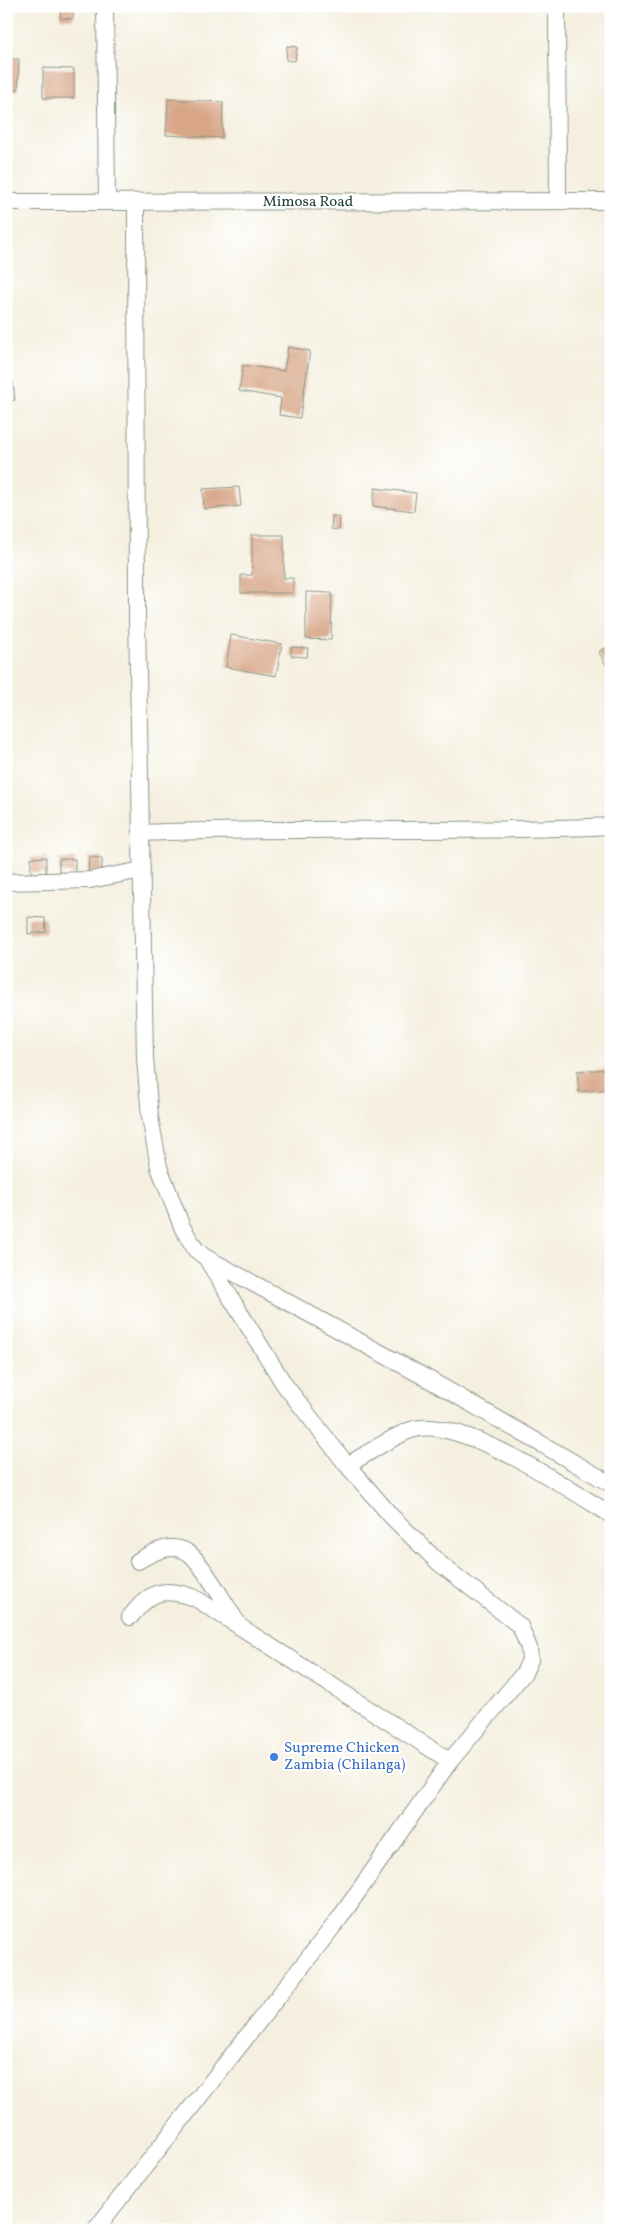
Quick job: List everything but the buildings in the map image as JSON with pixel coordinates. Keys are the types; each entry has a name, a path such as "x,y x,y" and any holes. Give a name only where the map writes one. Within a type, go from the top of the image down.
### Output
{"street":[{"path":"105,6 107,202"},
{"path":"557,6 558,201"},
{"name":"Mimosa Road","path":"6,202 611,201"},
{"path":"136,202 137,615 145,1058 150,1117 159,1167 182,1228 196,1250 205,1257 430,1380 611,1484"},
{"path":"142,833 237,829 486,831 611,826"},
{"path":"6,882 90,880 142,870"},
{"path":"95,2230 339,1918 450,1761 524,1673 530,1660 529,1648 520,1626 439,1563 392,1517 348,1466 284,1384 205,1257"},
{"path":"348,1466 412,1430 426,1428 442,1430 470,1437 503,1450 611,1515"},
{"path":"138,1560 155,1550 173,1548 189,1553 240,1626"},
{"path":"130,1617 144,1599 154,1593 172,1591 195,1598 450,1761"}],"place":[{"name":"Supreme Chicken Zambia (Chilanga)","path":"274,1757"}]}
